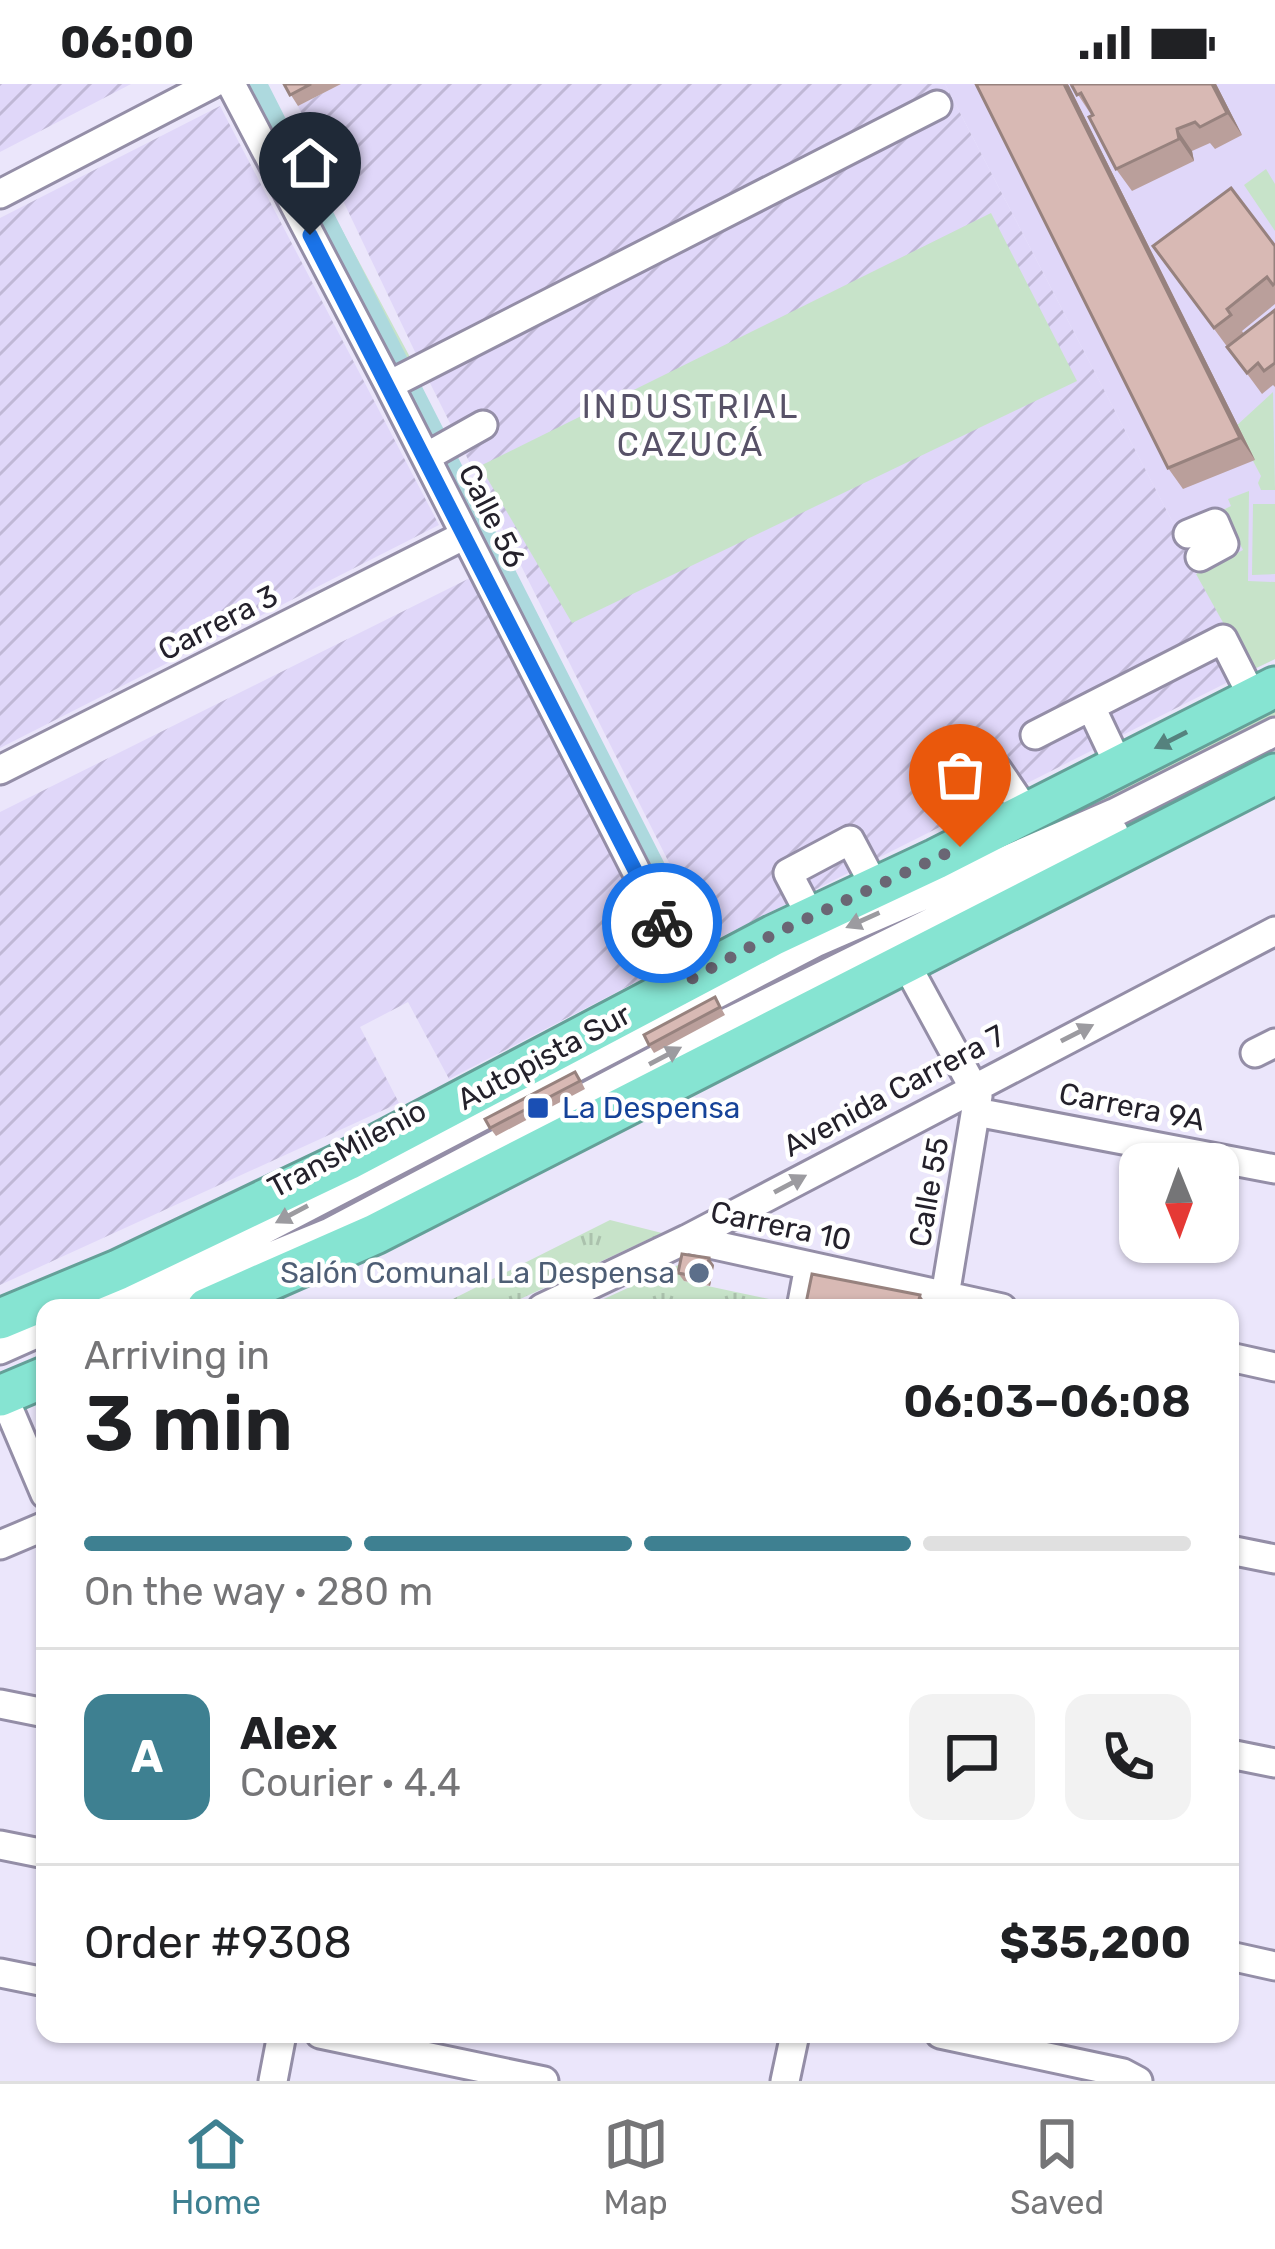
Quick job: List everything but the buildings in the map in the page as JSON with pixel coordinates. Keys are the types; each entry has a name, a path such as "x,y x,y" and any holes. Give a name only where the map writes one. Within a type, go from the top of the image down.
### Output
{"highway":[{"name":"Autopista Sur","path":"48,1299 347,1160 811,917 983,836 1264,693"},
{"path":"227,1299 375,1234 1275,774"},
{"name":"Autopista Sur","path":"0,1319 36,1304"},
{"path":"1,1386 36,1379"}],"street":[{"path":"0,194 212,84"},
{"name":"Calle 56","path":"231,84 402,378 437,450 465,535 691,979"},
{"path":"402,378 937,105"},
{"path":"437,450 483,425"},
{"name":"Carrera 3","path":"0,770 465,535"},
{"path":"1035,735 1223,639 1264,693"},
{"path":"1090,707 1119,766"},
{"name":"TransMilenio","path":"115,1299 235,1245 855,923 1114,813 1275,732"},
{"name":"TransMilenio","path":"166,1299 330,1232 732,1021 1275,750"},
{"path":"983,836 958,790 997,769 1027,813"},
{"path":"811,917 788,873 850,840 875,887"},
{"name":"Avenida Carrera 7","path":"561,1299 974,1099 1275,931"},
{"path":"905,962 974,1099"},
{"name":"Carrera 9A","path":"974,1099 1275,1169"},
{"name":"Calle 55","path":"944,1299 974,1099"},
{"name":"Carrera 10","path":"687,1239 933,1299"},
{"path":"802,1299 808,1266"},
{"path":"0,1350 36,1334"},
{"path":"36,1356 1,1386 36,1472"},
{"path":"1239,1360 1275,1367"},
{"path":"0,1545 36,1530"},
{"path":"1239,1552 1275,1558"},
{"path":"0,1704 36,1711"},
{"path":"1239,1756 1275,1763"},
{"path":"0,1845 36,1852"},
{"path":"1239,1958 1275,1966"},
{"path":"0,1973 36,1980"},
{"path":"273,2081 280,2043"},
{"path":"363,2043 544,2081"},
{"path":"785,2081 793,2043"},
{"path":"982,2043 1123,2073 1138,2081"}],"shaded area":[{"path":"0,84 131,84 0,152"},
{"path":"341,84 945,84 1250,671 709,943 426,375 298,106"},
{"path":"945,84 1275,84 1275,659 1250,671"},
{"path":"220,106 439,525 0,748 0,218"},
{"path":"476,575 671,964 449,1079 408,1002 360,1027 399,1103 0,1285 0,812"}],"green space":[{"path":"243,84 264,84 411,359 395,366"},
{"path":"1266,169 1275,184 1275,231 1244,185"},
{"path":"991,213 1077,381 572,623 480,466"},
{"path":"418,380 705,945 690,953 402,387"},
{"path":"1273,392 1275,490 1261,490 1261,476 1235,427"},
{"path":"1249,491 1248,581 1275,582 1275,659 1250,671 1196,574 1243,550 1223,510 1231,506 1228,499"},
{"path":"1253,504 1275,504 1275,574 1252,575"},
{"path":"1275,709 1275,726 1122,803 923,879 1159,769"},
{"path":"911,916 725,1015 720,1005 813,952"},
{"path":"610,1220 662,1233 520,1299 453,1299"},
{"path":"687,1261 684,1281 769,1299 604,1299"}],"waterway":[{"path":"258,84 698,949"}],"way so far":[{"path":"662,923 691,979 774,934 960,847"}],"place":[{"name":"La Despensa","path":"538,1108"},
{"name":"Salón Comunal La Despensa","path":"699,1273"}],"district":[{"name":"INDUSTRIAL CAZUCÁ","path":"691,425"}],"route":[{"path":"310,235 662,923"}]}
